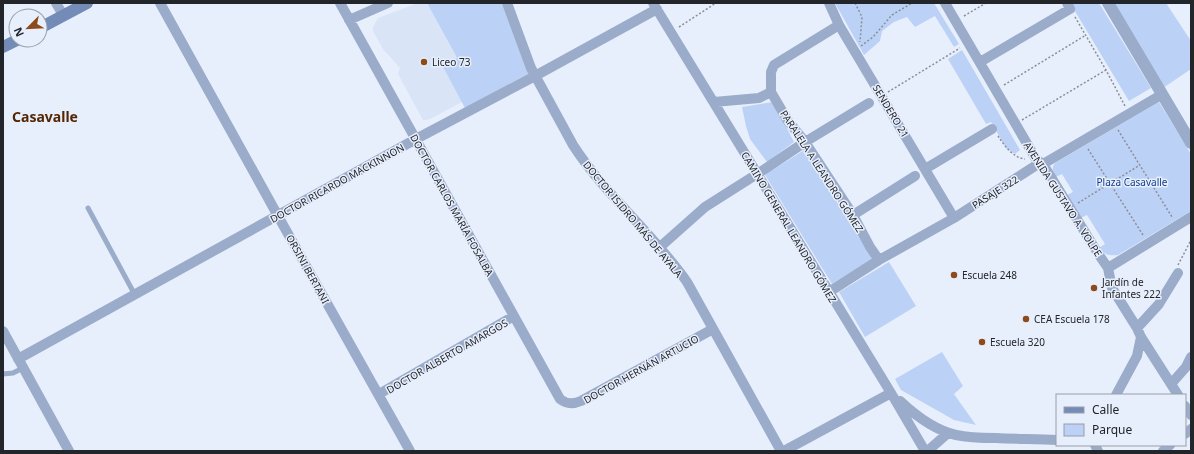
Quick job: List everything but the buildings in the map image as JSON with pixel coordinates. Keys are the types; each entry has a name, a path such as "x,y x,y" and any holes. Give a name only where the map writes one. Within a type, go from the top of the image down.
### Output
{"main road":[{"path":"48,24 87,3"}],"street":[{"path":"56,3 64,15"},
{"name":"ORSINI BERTANI","path":"160,3 410,451"},
{"name":"DOCTOR CARLOS MARÍA FOSALBA","path":"340,3 560,398 567,403"},
{"path":"349,20 388,3"},
{"name":"DOCTOR ISIDRO MÁS DE AYALA","path":"507,3 535,76 580,156 606,188 669,256 687,282 782,451"},
{"name":"SENDERO 21","path":"829,3 839,25 954,218"},
{"name":"AVENIDA GUSTAVO A. VOLPE","path":"945,3 1016,124 1108,268 1112,288 1177,394"},
{"path":"1108,3 1191,143"},
{"name":"DOCTOR RICARDO MACKINNON","path":"18,359 416,139 535,76 655,6"},
{"name":"CAMINO GENERAL LEANDRO GÓMEZ","path":"655,6 925,451"},
{"path":"980,62 1069,6"},
{"name":"PARALELA A LEANDRO GÓMEZ","path":"839,25 774,65 770,80 771,92 788,121 804,142 853,215 870,247 879,260"},
{"path":"714,102 759,98 771,92"},
{"name":"PASAJE 322","path":"829,292 879,260 954,218 1035,166 1040,161 1083,140 1161,94"},
{"path":"660,247 705,207 804,142 869,102"},
{"path":"925,169 992,129"},
{"path":"853,215 915,176"},
{"path":"1108,268 1191,217"},
{"path":"1117,394 1137,356 1139,333 1178,273"},
{"name":"DOCTOR ALBERTO AMARGOS","path":"379,394 514,316"},
{"name":"DOCTOR HERNÁN ARTUCIO","path":"567,403 577,403 581,401 713,329"},
{"path":"3,331 69,451"},
{"path":"1171,384 1186,367 1191,357"},
{"path":"782,451 891,393 909,410 927,423 948,433 976,438 1056,440"},
{"path":"930,451 931,448 948,433"}],"lane":[{"path":"88,208 135,295"},
{"path":"3,374 13,373 23,368"}],"path":[{"path":"671,32 716,3"},
{"path":"855,3 862,17 861,41 855,51"},
{"path":"855,51 873,37 892,16 912,3"},
{"path":"955,21 986,3"},
{"path":"1069,6 1129,113"},
{"path":"996,90 1086,35"},
{"path":"882,96 968,43"},
{"path":"1016,124 1106,70"},
{"path":"1113,122 1177,226"},
{"path":"992,129 1008,150 1021,158 1040,161"},
{"path":"1083,140 1148,244"},
{"path":"1070,208 1140,165"},
{"path":"1178,273 1178,265 1191,240"}],"shaded area":[{"name":"Liceo 73","path":"418,3 427,3 457,59 443,67 462,102 426,120 423,120 398,74 400,68 383,49 373,31 373,27 378,18"}],"green space":[{"path":"427,3 504,3 529,71 528,74 465,108 443,67 457,58"},
{"path":"835,3 934,3 959,44 954,47 935,16 915,27 907,17 894,22 882,31 880,41 864,55"},
{"path":"1070,3 1099,3 1151,88 1129,101"},
{"path":"1113,3 1166,3 1191,41 1191,69 1163,88"},
{"path":"962,50 1020,150 1015,154 1006,148 991,122 986,124 948,59"},
{"path":"773,102 794,142 767,162 750,139 742,107"},
{"name":"Plaza Casavalle","path":"1159,102 1191,154 1191,211 1118,255 1107,254 1099,248 1105,244 1087,215 1081,218 1067,195 1073,192 1062,174 1056,177 1053,172 1053,167 1055,163"},
{"path":"804,150 873,259 832,284 765,175"},
{"path":"889,262 916,306 865,337 839,292"},
{"path":"942,352 963,386 954,394 976,425 954,420 901,390 895,379"}],"place":[{"name":"Liceo 73","path":"424,62"},
{"name":"Escuela 248","path":"954,275"},
{"name":"Jardín de Infantes 222","path":"1094,288"},
{"name":"CEA Escuela 178","path":"1026,319"},
{"name":"Escuela 320","path":"982,342"}],"district":[{"name":"Casavalle","path":"45,117"}]}
